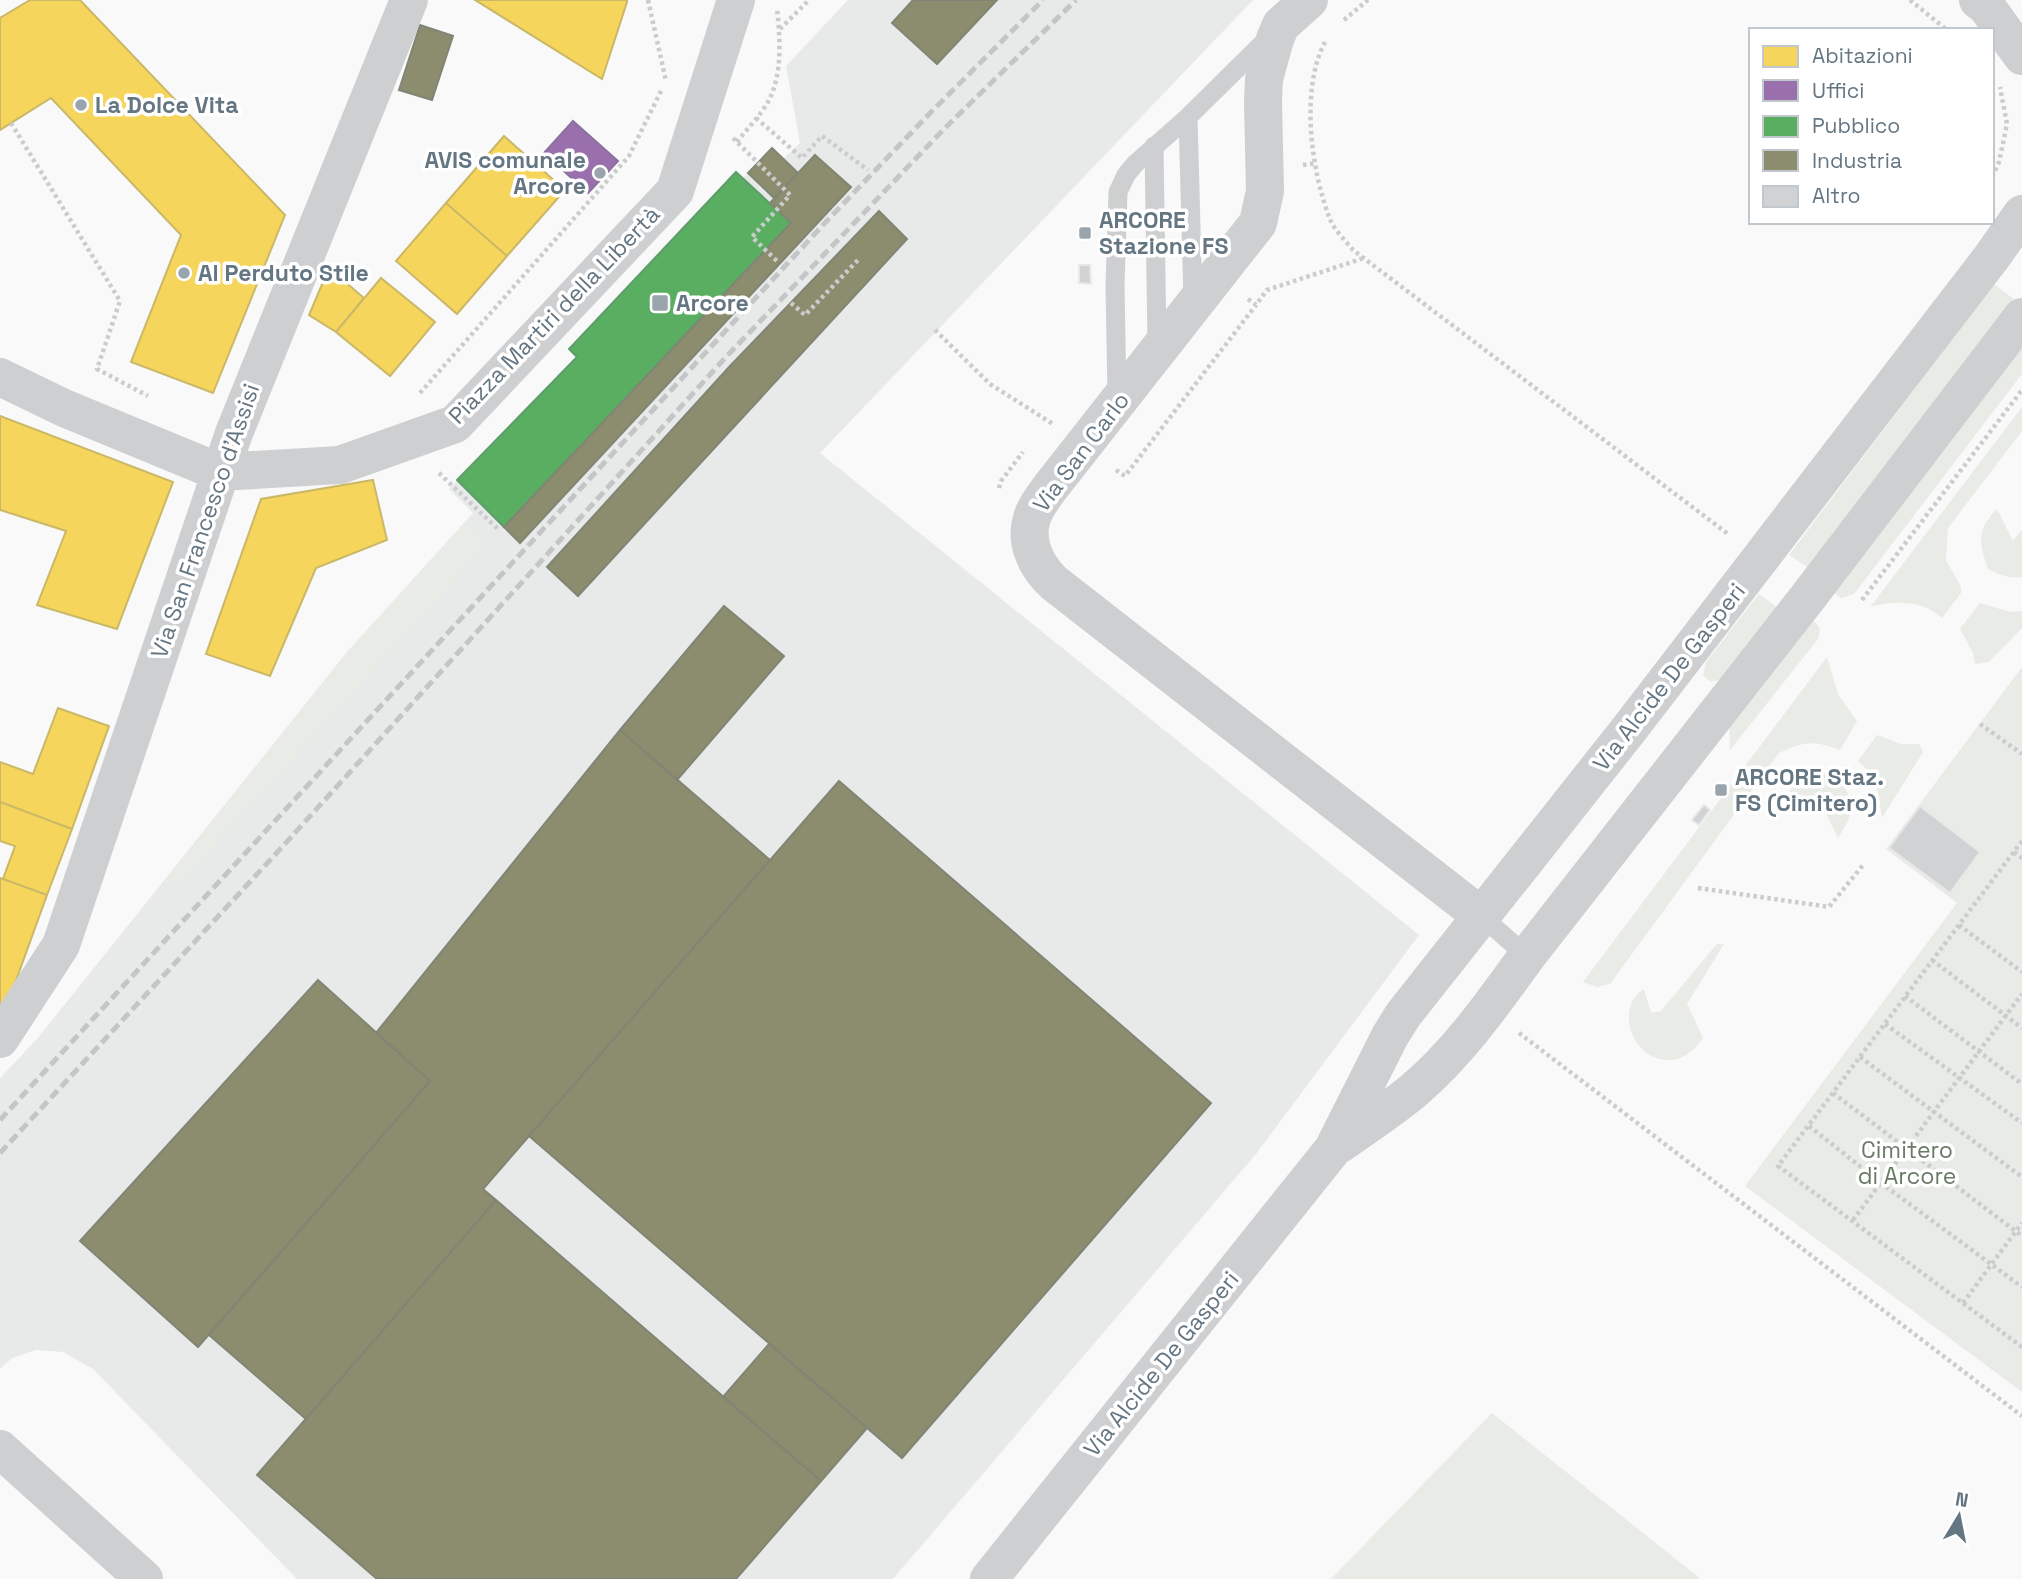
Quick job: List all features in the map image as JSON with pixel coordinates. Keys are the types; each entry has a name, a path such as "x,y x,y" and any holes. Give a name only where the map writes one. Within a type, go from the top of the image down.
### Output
{"street":[{"name":"Via San Francesco d'Assisi","path":"0,1039 61,945 233,433 409,0"},
{"name":"Piazza Martiri della Libertà","path":"219,472 340,464 455,424 675,191 736,0"},
{"path":"1982,3 2022,22"},
{"path":"1982,3 1993,28"},
{"name":"Via San Carlo","path":"1295,13 1275,39 1264,79 1265,191 1258,223 1049,489 1032,516 1031,547 1039,566 1055,583 1480,915"},
{"path":"1994,30 2010,67"},
{"name":"Via Alcide De Gasperi","path":"989,1579 1333,1149 1403,1015 1630,729 2022,214"},
{"name":"Via Alcide De Gasperi","path":"1333,1149 1414,1091 1489,1008 2022,317"},
{"path":"0,377 64,408 219,472"},
{"path":"0,1449 144,1579"}],"lane":[{"path":"1117,401 1115,285 1118,192 1135,164 1188,117 1295,13"},
{"path":"1188,117 1193,307"},
{"path":"1154,146 1157,351"},
{"path":"1480,915 1527,956"}],"path":[{"path":"648,0 666,82 703,106"},
{"path":"737,142 768,102 775,81 779,56 776,0"},
{"path":"779,30 809,0"},
{"path":"1341,23 1368,0"},
{"path":"1910,0 1945,28"},
{"path":"1327,38 1313,73 1311,99 1313,146 1330,222 1353,250 1730,536"},
{"path":"1994,173 2007,124 2010,67"},
{"path":"756,118 802,158 822,136 868,170"},
{"path":"757,163 790,195 752,237 779,263"},
{"path":"1265,171 1316,163"},
{"path":"1217,275 1256,305 1267,290 1364,258"},
{"path":"791,303 805,315 859,259"},
{"path":"935,330 990,384"},
{"path":"1862,600 2022,390"},
{"path":"1050,433 1059,428"},
{"path":"998,493 1001,481 1024,452"},
{"path":"438,471 500,531"},
{"path":"1980,723 2022,754"},
{"path":"2022,841 1778,1166 2022,1347"},
{"path":"2014,852 2022,858"},
{"path":"1698,888 1829,907 1863,865"},
{"path":"1959,925 2022,972"},
{"path":"1932,961 2022,1028"},
{"path":"1853,1220 2022,994"},
{"path":"1905,996 2022,1084"},
{"path":"1489,1008 1526,1039 2022,1416"},
{"path":"1885,1024 2022,1123"},
{"path":"1860,1057 2022,1177"},
{"path":"1833,1093 2022,1236"},
{"path":"1809,1126 2022,1287"},
{"path":"1963,1303 2022,1223"}],"shaded area":[{"path":"848,0 1253,0 820,453 1419,935 1256,1154 893,1579 297,1579 93,1369 63,1352 36,1350 12,1358 0,1369 0,1078 37,1039 348,651 473,513 449,489 577,358 569,349 736,172 743,178 772,148 783,159 800,143 786,66"}],"green space":[{"path":"1994,284 2015,300 1810,569 1789,555"},
{"path":"2022,340 2022,374 1854,594 1841,598 1833,592"},
{"path":"2022,407 2022,431 1948,528 1946,560 1961,587 1961,593 1942,618 1926,608 1909,603 1871,606"},
{"path":"1997,509 2013,541 2022,532 2022,577 2005,576 1988,569 1981,537 1985,524"},
{"path":"465,523 488,544 180,884 165,881 348,651"},
{"path":"1759,594 1778,608 1723,679 1711,682 1703,675 1706,662"},
{"path":"1980,603 2010,612 2022,611 2022,628 1989,662 1975,664 1973,653 1960,629"},
{"path":"1810,617 1820,628 1818,639 1730,750 1729,720"},
{"path":"1827,657 1838,694 1857,721 1840,750 1809,743 1779,753 1610,984 1597,987 1583,982"},
{"name":"Cimitero di Arcore","path":"2022,667 2022,1392 1745,1186 1957,903 1886,849"},
{"path":"1877,735 1901,744 1919,744 1923,752 1882,818 1874,780 1858,761"},
{"path":"1816,771 1839,782 1850,798 1850,814 1838,838 1821,803 1789,792 1801,777"},
{"path":"1717,944 1724,944 1687,1004 1703,1038 1679,1059 1668,1060 1648,1054 1641,1048 1631,1030 1629,1020 1634,999 1644,989 1651,1013 1661,1011"},
{"path":"1492,1413 1701,1579 1331,1579"}],"building: Abitazioni":[{"path":"30,0 80,0 285,215 213,393 131,362 181,235 51,98 0,130 0,18"},
{"path":"475,0 627,0 627,2 602,79"},
{"path":"504,136 565,190 507,256 446,203"},
{"path":"446,203 507,256 457,314 396,261"},
{"path":"329,268 364,298 336,332 309,315"},
{"path":"381,278 435,322 390,376 336,332"},
{"path":"0,416 173,482 117,629 37,605 66,531 0,510"},
{"path":"373,480 387,540 316,568 270,676 206,654 261,499"},
{"path":"58,708 109,726 72,829 0,802 0,762 33,774"},
{"path":"0,802 72,829 47,895 3,879 15,846 0,841"},
{"path":"0,878 47,895 6,1008 0,1006"}],"building: Uffici":[{"path":"573,121 618,161 588,193 544,153"}],"building: Pubblico":[{"path":"736,172 791,223 504,527 457,480 577,357 569,349"}],"building: Industria":[{"path":"913,0 997,0 937,64 892,23"},
{"path":"420,25 453,36 432,100 399,90"},
{"path":"772,148 798,173 774,198 748,173"},
{"path":"815,155 851,187 520,543 504,527 791,223 770,203"},
{"path":"879,211 907,239 578,596 547,567 730,366"},
{"path":"724,606 784,656 677,780 620,730"},
{"path":"620,730 770,860 483,1189 496,1200 306,1419 209,1335 430,1081 376,1033"},
{"path":"839,781 1211,1103 902,1458 529,1136"},
{"path":"318,980 430,1081 198,1347 80,1241"},
{"path":"496,1200 821,1481 736,1579 377,1579 257,1475"},
{"path":"769,1344 867,1428 821,1481 723,1397"}],"building: Altro":[{"path":"1079,265 1090,265 1091,284 1079,283"},
{"path":"1704,805 1710,810 1699,825 1692,820"},
{"path":"1920,806 1980,852 1950,893 1889,848"}],"railway":[{"path":"0,1120 822,226 1043,0"},
{"path":"0,1153 283,846 725,358 946,127 1076,0"}],"place":[{"name":"La Dolce Vita","path":"81,105"},
{"name":"AVIS comunale Arcore","path":"600,173"},
{"name":"ARCORE Stazione FS","path":"1085,233"},
{"name":"Al Perduto Stile","path":"184,273"},
{"name":"Arcore","path":"660,303"},
{"name":"ARCORE Staz. FS (Cimitero)","path":"1721,790"}]}
